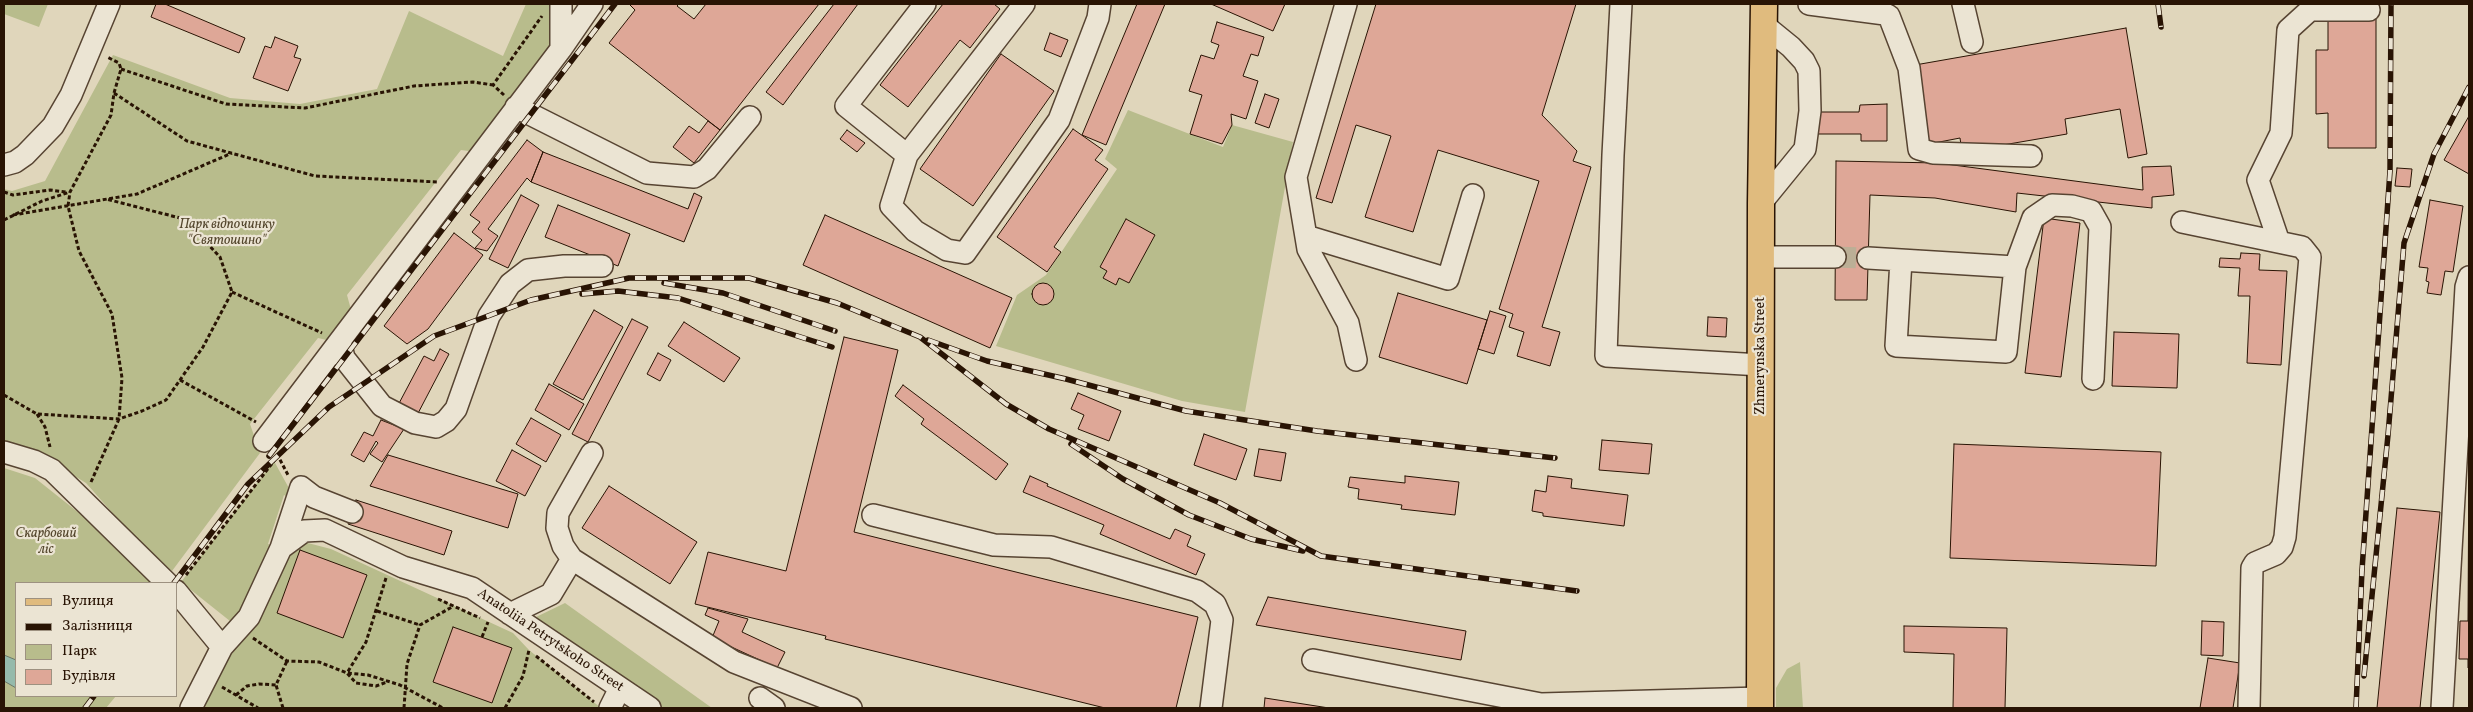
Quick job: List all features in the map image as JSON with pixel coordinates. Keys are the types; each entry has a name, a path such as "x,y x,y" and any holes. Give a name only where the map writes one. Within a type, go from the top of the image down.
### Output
{"main road":[{"name":"Zhmerynska Street","path":"1760,703 1761,203 1764,14"}],"street":[{"path":"4,165 16,162 25,155 53,126 100,51 108,4"},
{"path":"268,436 561,48 592,4"},
{"path":"907,155 846,106 925,4"},
{"path":"1024,4 907,155 891,206 914,231 947,250 966,253 1059,120 1098,18 1100,4"},
{"path":"1346,4 1296,177 1308,249 1348,323 1356,360"},
{"path":"1621,4 1613,155 1606,356 1761,365"},
{"path":"1809,4 1889,16 1909,68 1917,144 1923,152 2031,156"},
{"path":"1963,4 1972,42"},
{"path":"553,8 561,48"},
{"path":"2280,242 2258,180 2281,133 2288,30 2310,10 2369,10"},
{"path":"1761,203 1805,149 1810,111 1809,72 1804,61 1764,14"},
{"path":"516,107 647,173 694,177 707,169 750,117"},
{"path":"1306,236 1448,279 1473,195"},
{"path":"1901,260 1896,346 2006,352 2014,267 2033,218 2052,205 2072,206 2091,211 2100,227 2093,379"},
{"path":"2182,222 2302,247 2310,257 2285,537 2282,547 2276,554 2255,563 2252,568 2249,708"},
{"path":"1761,257 1835,257"},
{"path":"1868,258 2014,267"},
{"path":"340,341 344,358 382,406 416,423 436,427 446,421 456,409 489,316 510,284 528,270 564,266 602,266"},
{"path":"2442,708 2465,378 2466,287 2469,278"},
{"path":"4,452 34,461 52,470 171,582"},
{"path":"592,453 558,513 557,528 563,546 572,559 734,662 851,708"},
{"path":"281,548 301,487 314,497 352,512"},
{"path":"873,515 994,545 1051,547 1197,591 1215,604 1222,620 1211,708"},
{"name":"Anatoliia Petrytskoho Street","path":"191,708 222,647 249,617 281,548 304,531 325,530 404,567 472,588 503,620 620,688 650,708"},
{"path":"503,620 551,594 572,559"},
{"path":"178,590 222,647"},
{"path":"1313,660 1541,704 1760,703"},
{"path":"610,708 620,688"}],"path":[{"path":"493,85 553,8"},
{"path":"87,489 119,419 122,378 112,314 79,251 68,206 70,192 111,115 114,93 121,69 119,63 100,51"},
{"path":"121,69 226,104 305,108 414,86 473,82 493,85 516,107"},
{"path":"114,93 187,141 315,176 458,183"},
{"path":"13,215 138,194 232,153"},
{"path":"4,192 13,195 50,190 70,192"},
{"path":"4,220 42,201 70,192"},
{"path":"4,395 37,414 119,419 166,400 203,347 232,292 220,256 184,219 106,199"},
{"path":"232,292 340,341"},
{"path":"180,380 268,436"},
{"path":"37,414 45,427 51,451"},
{"path":"178,582 274,461 274,450 281,465 292,480 301,487"},
{"path":"347,673 366,642 387,575 396,579"},
{"path":"431,596 488,622 503,620"},
{"path":"404,708 407,689 407,664 420,625 452,607"},
{"path":"376,611 420,625"},
{"path":"482,637 488,622"},
{"path":"240,628 287,661 319,662 347,673 368,675 407,689 443,708"},
{"path":"524,644 601,708"},
{"path":"505,708 523,676 529,650"},
{"path":"283,708 276,685 287,661"},
{"path":"347,673 356,683 376,686 387,682"},
{"path":"215,683 258,708"},
{"path":"236,695 247,686 259,684 276,685"}],"green space":[{"path":"4,4 48,4 39,27 4,14"},
{"name":"Парк відпочинку \"Святошино\"","path":"526,4 554,4 549,54 477,152 461,150 347,295 353,317 335,342 318,338 250,424 260,453 172,571 132,535 86,483 37,453 4,443 4,189 12,191 45,181 113,55 230,98 300,104 377,89 409,11 503,56"},
{"path":"1128,110 1223,147 1232,125 1293,142 1245,412 1182,401 996,346 1017,295 1046,275 1117,169 1105,159"},
{"path":"274,461 296,501 284,495 268,544 276,547 235,625 181,582"},
{"name":"Скарбовий ліс","path":"4,468 35,478 166,582 15,582 15,697 115,697 106,708 4,708"},
{"path":"304,542 331,549 513,633 529,650 601,708 202,708 226,659 247,634 294,549"},
{"path":"565,603 712,708 663,708 532,619"},
{"path":"1800,662 1803,708 1776,708 1776,688 1787,669"}],"shaded area":[{"path":"4,655 15,660 15,687 4,681"}],"building":[{"path":"156,4 165,4 245,38 239,53 151,17"},
{"path":"629,4 679,4 677,6 694,19 706,4 819,4 720,130 609,43 635,10"},
{"path":"834,4 858,4 783,105 766,92"},
{"path":"943,4 994,4 1000,9 970,48 960,40 908,107 880,85"},
{"path":"1137,4 1165,4 1106,145 1082,135"},
{"path":"1211,4 1285,4 1273,31"},
{"path":"1376,4 1576,4 1542,115 1577,151 1573,161 1591,167 1542,327 1560,332 1550,366 1517,356 1524,332 1509,327 1513,314 1499,309 1539,181 1438,150 1413,232 1365,217 1391,136 1356,125 1332,203 1316,198"},
{"path":"2328,17 2376,17 2376,148 2328,148 2328,113 2316,114 2316,50 2328,50"},
{"path":"1217,22 1264,37 1258,56 1251,54 1243,76 1258,81 1246,119 1231,114 1232,125 1222,144 1190,134 1202,95 1189,91 1201,55 1214,59 1219,45 1211,42"},
{"path":"2126,28 2147,154 2128,158 2120,109 2065,119 2067,134 1962,152 1960,138 1929,144 1915,65"},
{"path":"1050,33 1068,40 1061,57 1044,50"},
{"path":"275,37 298,46 294,57 301,59 288,91 253,78 265,46 271,48"},
{"path":"1001,54 1054,91 973,206 920,169"},
{"path":"1265,94 1279,99 1269,128 1255,123"},
{"path":"1887,104 1887,141 1861,141 1861,134 1815,134 1814,112 1859,112 1860,105"},
{"path":"2469,116 2469,174 2444,160"},
{"path":"708,121 720,130 694,163 673,147 689,126 699,133"},
{"path":"1073,129 1103,150 1095,160 1108,169 1054,247 1061,252 1047,272 997,237"},
{"path":"847,130 865,143 857,152 840,139"},
{"path":"527,140 543,152 531,182 527,178 488,229 498,236 487,251 475,248 482,240 472,232 480,222 470,215"},
{"path":"543,152 688,209 694,193 702,197 684,242 531,182"},
{"path":"1836,161 1938,163 2143,190 2142,167 2171,166 2174,195 2152,197 2152,208 2017,193 2016,212 1935,198 1870,195 1867,300 1835,300"},
{"path":"2397,168 2412,169 2410,187 2395,186"},
{"path":"521,195 539,205 508,268 489,259"},
{"path":"2430,200 2463,206 2453,272 2445,271 2441,295 2427,293 2429,282 2426,281 2428,268 2419,267"},
{"path":"558,205 630,234 618,266 545,237"},
{"path":"825,215 1012,298 990,348 803,265"},
{"path":"2044,218 2080,223 2061,377 2025,373"},
{"path":"1126,219 1155,235 1129,283 1119,278 1116,285 1103,278 1107,271 1100,267"},
{"path":"454,233 483,255 428,329 407,344 384,326"},
{"path":"2241,253 2260,254 2259,270 2287,271 2281,365 2247,363 2250,296 2238,296 2240,268 2219,267 2220,258 2240,259"},
{"path":"1039,283 1047,283 1054,290 1054,298 1047,305 1039,305 1032,298 1032,290"},
{"path":"1398,293 1487,320 1467,384 1379,357"},
{"path":"594,310 623,327 583,400 553,384"},
{"path":"1490,311 1506,316 1494,354 1478,349"},
{"path":"1708,317 1727,318 1726,337 1707,336"},
{"path":"632,319 648,327 588,442 572,434"},
{"path":"684,322 740,358 724,382 668,346"},
{"path":"2114,332 2179,334 2177,388 2112,386"},
{"path":"844,337 898,350 854,532 1198,617 1176,708 1105,708 825,639 826,636 695,604 708,552 786,571"},
{"path":"440,349 449,354 415,419 396,409 424,356 434,361"},
{"path":"658,353 671,360 660,381 647,374"},
{"path":"549,384 584,404 569,430 535,410"},
{"path":"903,385 1008,464 996,480 921,424 924,419 895,396"},
{"path":"1078,393 1121,411 1109,441 1078,429 1084,415 1071,409"},
{"path":"531,418 561,435 546,462 516,444"},
{"path":"381,420 404,429 382,462 370,454 378,443 376,441 364,462 351,455 364,432 373,436"},
{"path":"1204,434 1247,449 1236,480 1194,465"},
{"path":"2469,439 2468,668 2468,659 2459,659 2460,621 2468,621"},
{"path":"1602,440 1652,444 1649,474 1599,470"},
{"path":"1954,444 2161,452 2156,566 1950,558"},
{"path":"1259,449 1286,453 1281,481 1254,476"},
{"path":"512,450 541,466 525,496 496,481"},
{"path":"388,455 518,494 508,528 370,486"},
{"path":"1030,476 1048,484 1047,486 1170,539 1175,529 1191,536 1187,546 1205,554 1196,575 1100,534 1104,525 1023,492"},
{"path":"1405,476 1459,482 1455,515 1401,509 1402,505 1358,499 1359,489 1348,487 1350,477 1405,483"},
{"path":"1548,476 1572,479 1571,488 1628,495 1624,526 1543,516 1543,513 1532,511 1535,490 1546,492"},
{"path":"609,486 697,542 670,584 582,528"},
{"path":"356,500 452,531 444,555 348,524"},
{"path":"2397,508 2440,512 2420,708 2377,708"},
{"path":"300,550 367,575 343,638 277,613"},
{"path":"1268,597 1466,631 1461,660 1256,625"},
{"path":"708,608 748,619 742,632 785,652 777,668 712,638 719,621 705,615"},
{"path":"2202,621 2224,622 2223,656 2201,655"},
{"path":"1904,626 2007,628 2005,708 1953,708 1954,654 1904,652"},
{"path":"453,627 512,648 492,703 433,682"},
{"path":"2208,658 2240,663 2233,708 2200,708"},
{"path":"1265,698 1329,708 1264,708"}],"tunnel":[{"path":"1835,257 1868,258"}],"railway":[{"path":"269,456 615,4"},
{"path":"2158,4 2161,27"},
{"path":"2356,708 2362,570 2390,171 2391,4"},
{"path":"2364,676 2388,435 2404,243 2434,154 2469,87"},
{"path":"175,582 248,484 329,407 434,336 531,300 629,278 749,278 837,303 920,337 1006,404 1049,429 1220,503 1321,556 1577,591"},
{"path":"664,283 723,293 835,331"},
{"path":"582,294 618,291 678,298 832,347"},
{"path":"928,340 987,361 1066,379 1186,411 1317,431 1555,458"},
{"path":"1071,444 1123,479 1189,515 1251,539 1303,551"},
{"path":"85,708 93,697"}]}
